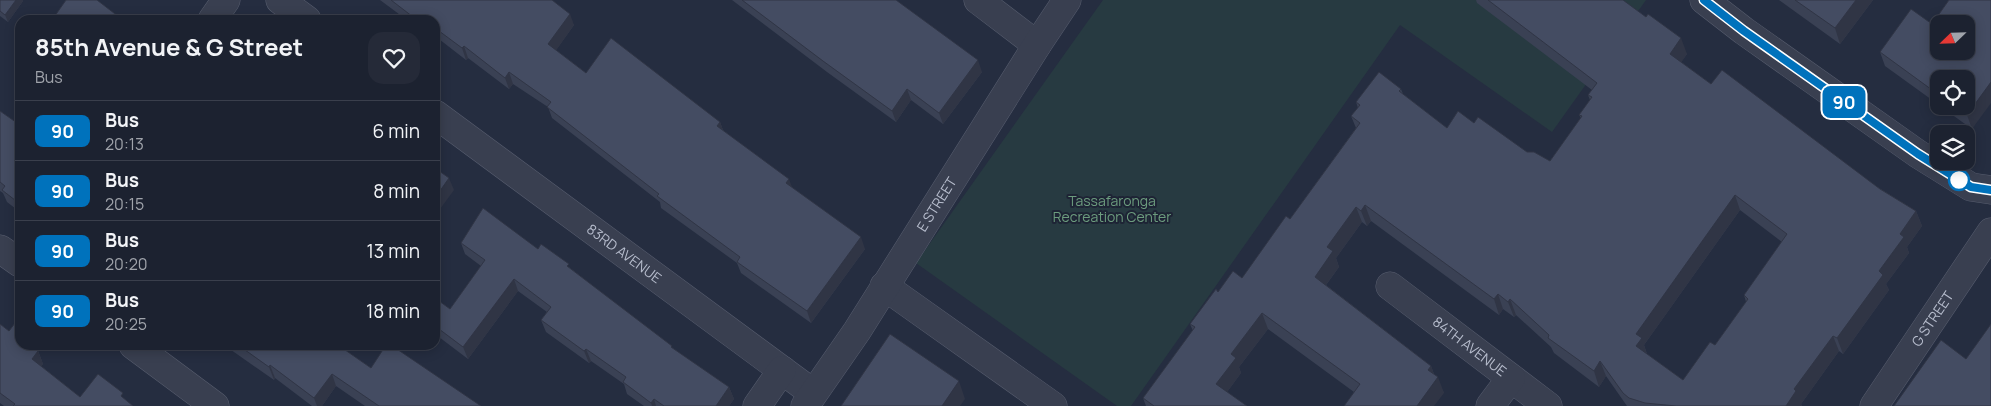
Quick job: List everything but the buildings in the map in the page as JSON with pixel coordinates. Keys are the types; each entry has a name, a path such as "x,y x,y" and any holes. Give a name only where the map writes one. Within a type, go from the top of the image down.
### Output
{"street":[{"path":"216,15 226,0"},
{"path":"280,0 300,15"},
{"path":"978,0 1037,45"},
{"name":"E STREET","path":"809,400 857,331 1067,0"},
{"path":"1717,4 1918,154 1971,187 1991,190"},
{"name":"83RD AVENUE","path":"440,118 782,370 809,400"},
{"name":"G STREET","path":"1874,406 1991,232"},
{"path":"0,248 15,259"},
{"path":"884,286 1052,406"},
{"name":"84TH AVENUE","path":"1390,286 1548,406"},
{"path":"139,350 215,406"},
{"path":"757,406 782,370"},
{"path":"1490,406 1510,378"}],"green space":[{"name":"Tassafaronga Recreation Center","path":"1103,0 1646,0 1552,132 1400,25 1131,406 1117,406 916,263"}],"bus line":[{"name":"90","path":"1704,0 1744,31 1918,154 1971,187 1991,190"}]}
